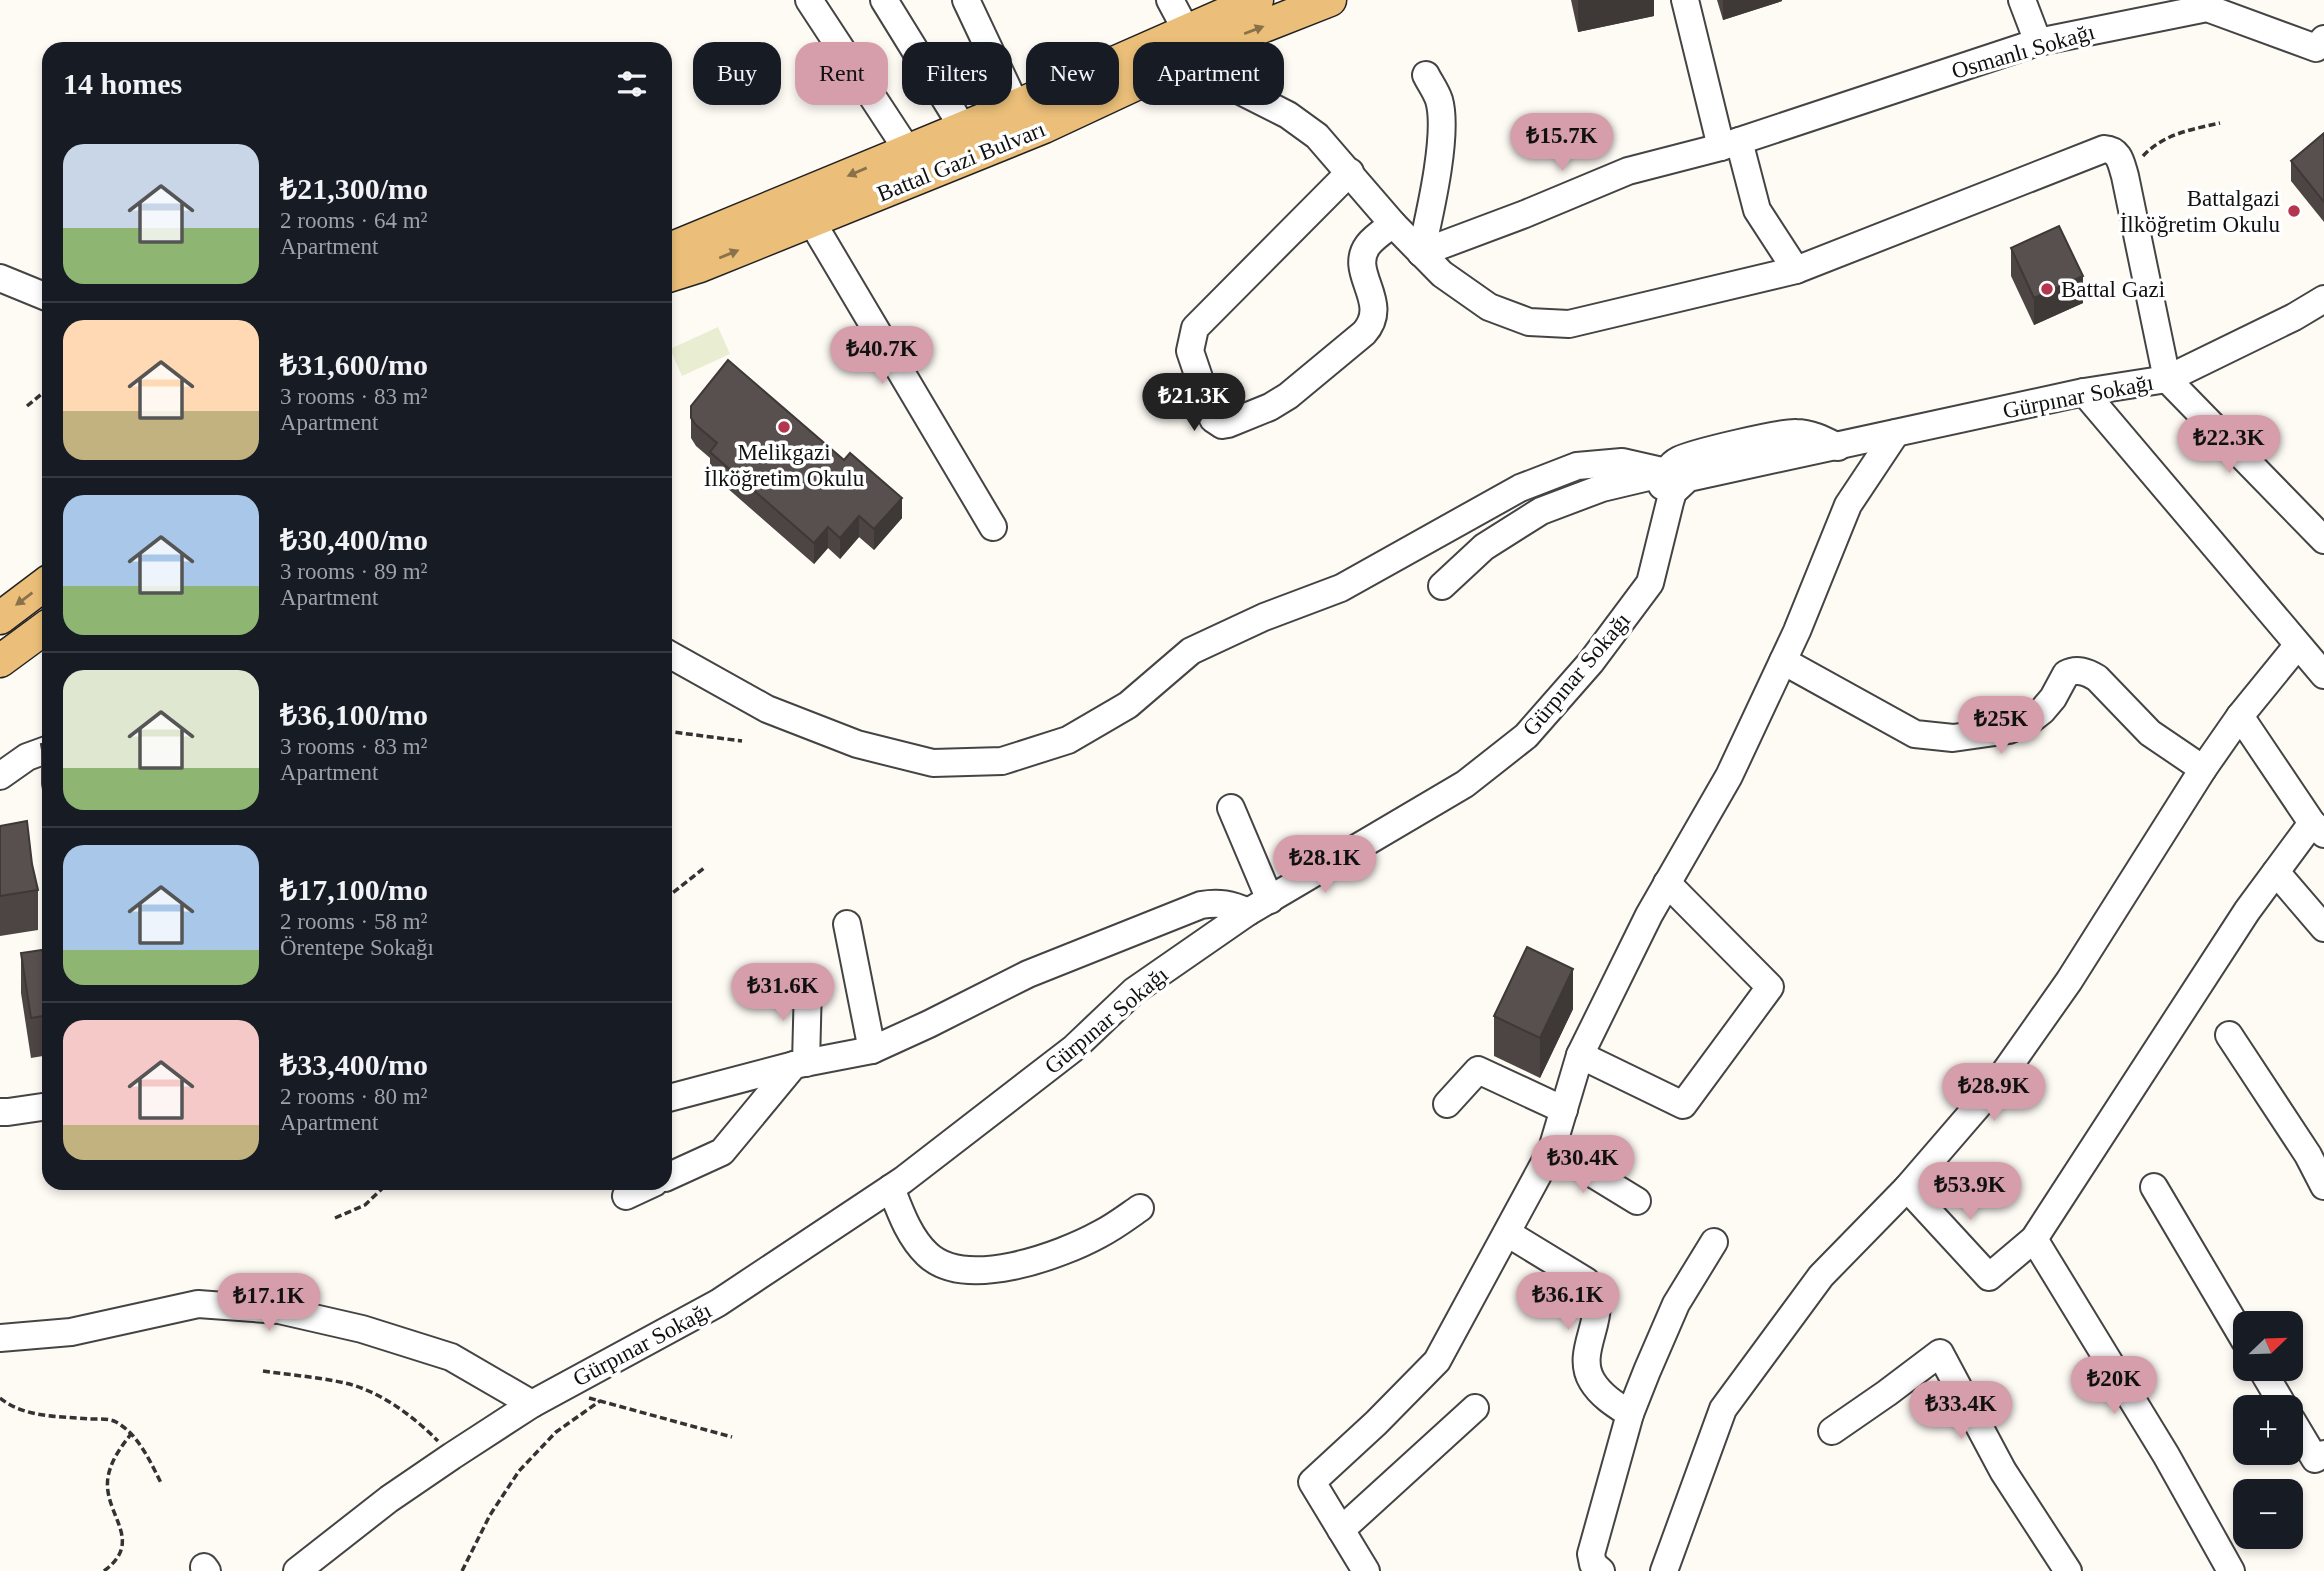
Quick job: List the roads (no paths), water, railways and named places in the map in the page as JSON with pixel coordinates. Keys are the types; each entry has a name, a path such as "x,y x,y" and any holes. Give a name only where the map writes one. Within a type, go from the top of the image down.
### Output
{"main road":[{"name":"Battal Gazi Bulvarı","path":"672,248 1016,106 1257,0"},
{"name":"Battal Gazi Bulvarı","path":"1226,42 1330,0"},
{"name":"Battal Gazi Bulvarı","path":"672,275 812,222 1044,127 1133,85"},
{"path":"0,618 42,586"},
{"path":"0,661 42,630"}],"street":[{"path":"809,0 908,150"},
{"path":"884,0 963,128"},
{"path":"966,0 1016,106"},
{"path":"1170,0 1186,30"},
{"path":"1685,0 1730,144 1757,210 1796,270"},
{"path":"2022,0 2038,42"},
{"name":"Osmanlı Sokağı","path":"1421,253 1628,171 1730,144 2038,42 2207,8 2316,48 2324,39"},
{"path":"1421,253 1431,210 1443,126 1439,99 1426,75"},
{"path":"1268,105 1288,115 1317,136 1442,274 1489,307 1529,322 1569,324 1796,270 2104,149 2112,150 2118,155 2125,176 2166,379 2324,540"},
{"path":"1350,173 1195,328 1191,351 1213,419 1222,425 1228,424 1270,407 1288,396 1370,326 1374,319 1375,306 1364,272 1364,253 1368,245 1393,223"},
{"path":"812,222 993,527"},
{"path":"0,278 42,295"},
{"name":"Gürpınar Sokağı","path":"297,1571 327,1562 388,1499 532,1404 718,1303 891,1188 1074,1048 1135,991 1259,906 1465,784 1526,736 1591,662 1650,583 1667,511 1661,492 1673,478 1680,459 1777,434 1798,433 1819,437 1838,447 2084,392 2166,379 2294,317 2324,299"},
{"path":"2084,392 2324,675"},
{"path":"1366,1571 1312,1482 1376,1423 1437,1361 1552,1149 1580,1055 1667,883 1729,776 1783,661 1848,505 1896,433"},
{"path":"672,656 767,709 857,744 933,763 1002,761 1068,740 1128,705 1191,651 1264,617 1341,588 1520,488 1577,466 1622,462 1673,478"},
{"path":"1442,586 1484,547 1541,511 1602,488 1673,478"},
{"path":"1664,1571 1723,1409 1821,1276 1907,1188 2002,1076 2068,981 2203,769 2240,716 2297,646"},
{"path":"1783,661 1915,734 1953,738 2009,730 2028,722 2053,698 2066,674 2076,671 2087,673 2097,678 2150,733 2203,769"},
{"path":"1907,1188 1989,1277 2034,1239 2247,911 2276,872 2318,829 2240,716"},
{"path":"0,776 27,757 42,752"},
{"path":"672,1097 800,1064 872,1049 929,1024 1028,974 1201,905 1217,902 1259,906 1231,808"},
{"path":"2276,872 2324,928"},
{"path":"1580,1055 1683,1105 1770,987 1667,883"},
{"path":"846,924 872,1049"},
{"path":"672,1175 722,1152 800,1064 808,984"},
{"path":"2229,1035 2316,1149 2324,1186"},
{"path":"1447,1104 1478,1070 1564,1110"},
{"path":"0,1112 42,1107"},
{"path":"1552,1149 1637,1201"},
{"path":"2154,1187 2233,1321"},
{"path":"891,1188 905,1223 927,1254 942,1264 958,1269 1004,1268 1057,1254 1100,1234 1140,1208"},
{"path":"626,1196 639,1190"},
{"path":"1507,1233 1586,1281 1593,1288 1598,1306 1587,1354 1587,1368 1592,1381 1608,1399 1630,1414"},
{"path":"2034,1239 2165,1455 2231,1571"},
{"path":"1601,1571 1593,1564 1591,1554 1630,1414 1676,1304 1714,1242"},
{"path":"0,1339 71,1332 198,1304 279,1310 362,1329 451,1357 532,1404"},
{"path":"1832,1431 1940,1353 2003,1471 2068,1571"},
{"path":"1342,1530 1475,1408"},
{"path":"2303,1437 2321,1463"}],"place":[{"name":"Battalgazi İlköğretim Okulu","path":"2294,211"},
{"name":"Battal Gazi","path":"2047,289"},
{"name":"Melikgazi İlköğretim Okulu","path":"784,427"}]}
